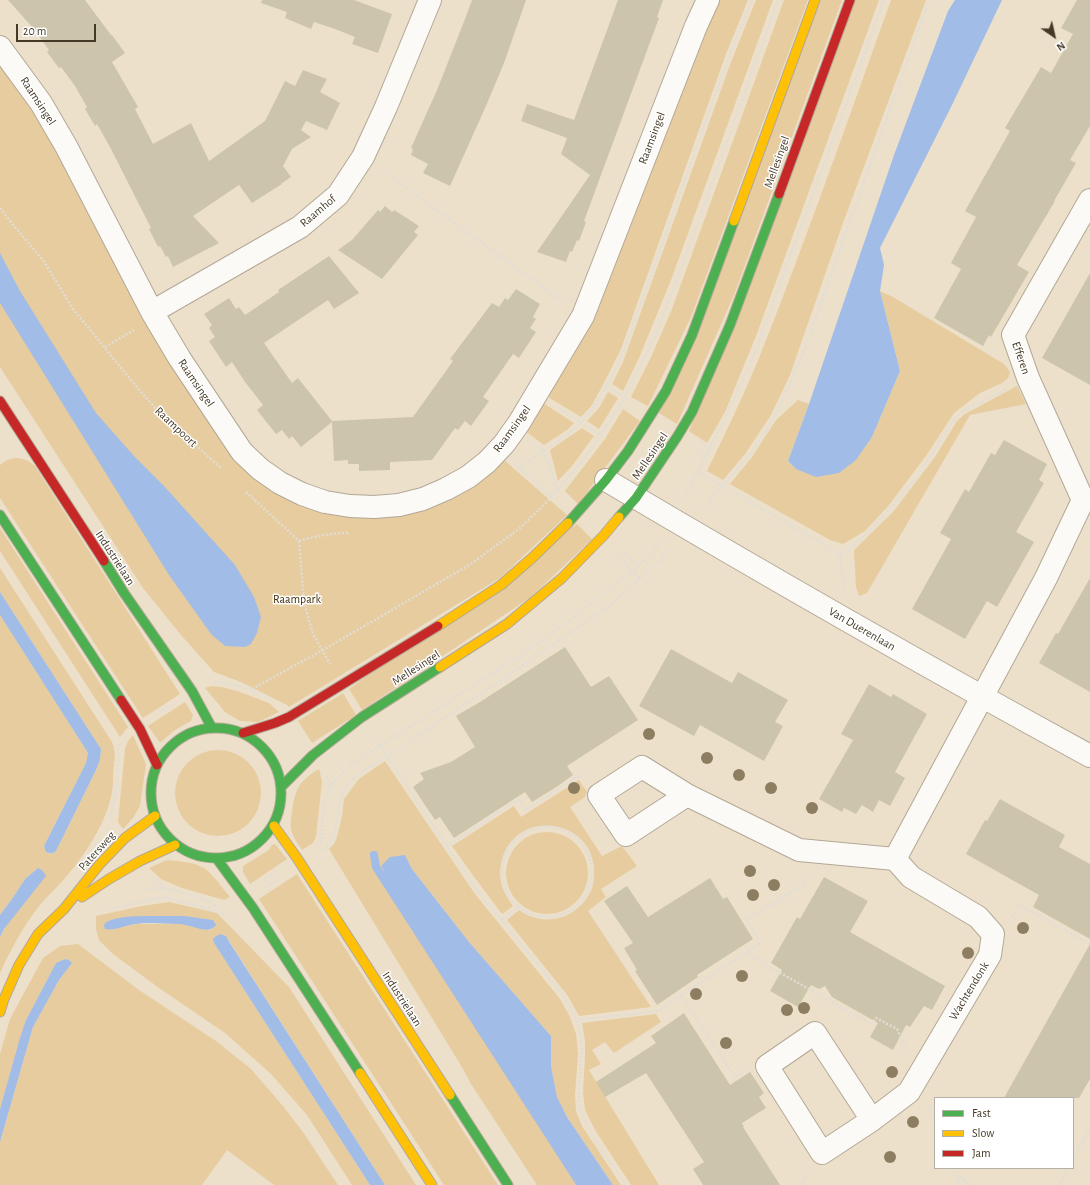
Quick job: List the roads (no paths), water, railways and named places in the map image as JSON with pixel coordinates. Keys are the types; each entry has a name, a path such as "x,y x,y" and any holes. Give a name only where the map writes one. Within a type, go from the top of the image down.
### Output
{"street":[{"name":"Raamhof","path":"152,312 300,228 338,195 363,157 386,107 430,0"},
{"name":"Raamsingel","path":"0,47 41,103 52,121 152,312 180,359 242,452 260,469 280,483 302,494 325,502 350,506 374,507 399,505 423,499 468,477 487,462 504,444 514,430 583,316 696,26 708,0"},
{"name":"Mellesingel","path":"243,733 289,717 422,636 501,585 562,530 606,480 628,451 666,391 692,335 815,0"},
{"name":"Mellesingel","path":"282,786 314,754 362,718 513,619 567,573 604,535 636,498 692,412 730,325 850,0"},
{"name":"Efferen","path":"982,697 1046,578 1087,496 1028,378 1013,335 1090,200"},
{"name":"Industrielaan","path":"0,401 124,593 192,690 212,728"},
{"name":"Van Duerenlaan","path":"606,480 847,621 1090,756"},
{"path":"0,514 138,726 157,765"},
{"path":"687,795 626,836 599,795 642,767 687,795 799,850 895,859 982,697"},
{"path":"212,728 243,733 258,742 270,754 278,769 282,786 274,826 260,844 240,855 217,859 195,856 175,845 163,832 154,816 151,799 151,787 157,765 170,746 190,733 212,728"},
{"name":"Patersweg","path":"0,1012 19,965 38,934 64,909 99,865 125,838 154,816"},
{"name":"Industrielaan","path":"274,826 299,862 508,1185"},
{"name":"Patersweg","path":"64,909 109,879 140,861 175,845"},
{"path":"217,859 253,908 432,1185"},
{"name":"Wachtendonk","path":"872,1120 815,1033 767,1066 822,1153 872,1120 909,1092 918,1078 990,955 993,934 978,917 911,877 895,859"}],"water":[{"path":"955,0 1002,0 953,103 880,248 884,265 880,291 900,371 872,437 856,460 839,473 816,477 796,469 788,461 894,155 948,11"},
{"path":"0,253 20,291 96,413 235,565 254,597 261,617 257,633 251,644 245,647 225,646 211,634 169,575 0,303"},
{"path":"0,592 101,749 100,760 96,770 56,851 53,853 46,852 44,846 86,763 88,753 0,615"},
{"path":"405,855 412,869 469,942 551,1036 551,1066 557,1097 567,1117 613,1185 583,1185 381,872 384,871 381,866 390,857"},
{"path":"38,868 42,870 46,876 4,929 0,937 0,915 25,879"},
{"path":"132,916 184,916 213,920 216,925 213,928 204,930 183,924 146,923 113,929 105,929 104,926 105,923 110,920"},
{"path":"220,934 226,936 385,1185 370,1185 214,943 213,939"},
{"path":"65,959 72,963 59,980 33,1027 0,1142 0,1109 26,1020 56,963"}],"waterway":[{"path":"374,855 376,867 581,1185"}],"park label":[{"name":"Raampark","path":"297,599"}]}
